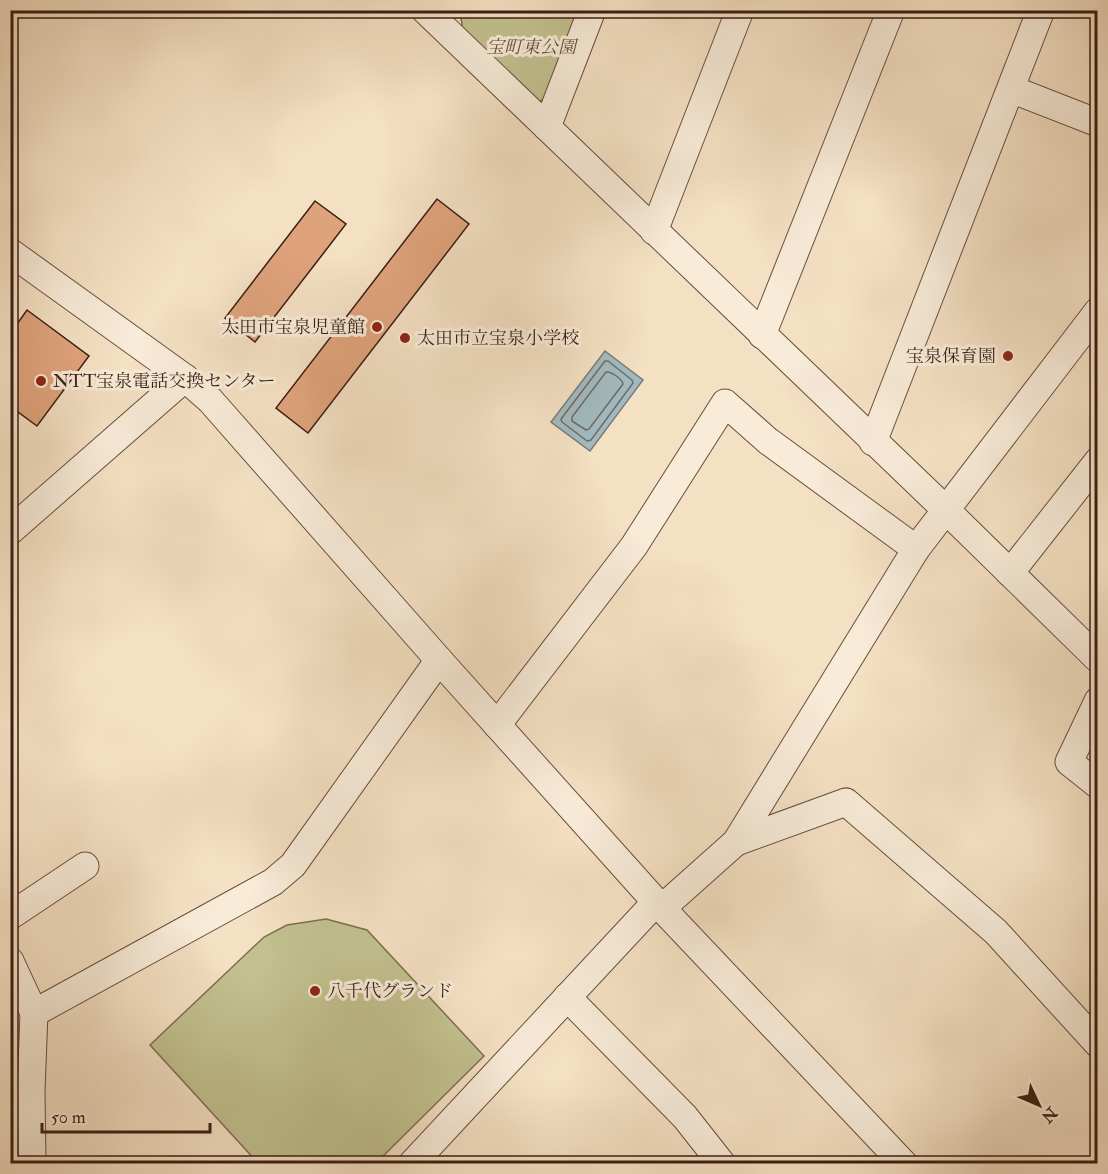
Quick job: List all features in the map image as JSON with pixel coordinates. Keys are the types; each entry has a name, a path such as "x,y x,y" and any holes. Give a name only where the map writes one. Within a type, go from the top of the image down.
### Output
{"street":[{"path":"547,127 592,10"},
{"path":"654,231 740,10"},
{"path":"762,335 891,10"},
{"path":"873,442 1041,10"},
{"path":"433,14 654,231 945,509 1098,659"},
{"path":"1011,89 1098,123"},
{"path":"10,252 184,378 210,400 659,905 904,1164"},
{"path":"412,1164 567,997 659,905 736,842 916,549 1098,311"},
{"path":"10,531 184,378"},
{"path":"497,725 634,546 725,403 768,441 916,549"},
{"path":"1010,573 1098,461"},
{"path":"34,1013 273,882 293,865 439,660"},
{"path":"1098,700 1069,762 1098,785"},
{"path":"736,842 846,802 996,932 1098,1044"},
{"path":"10,916 85,866"},
{"path":"10,961 34,1013 31,1091 32,1164"},
{"path":"567,997 685,1117 722,1164"}],"green space":[{"name":"宝町東公園","path":"460,11 585,11 551,98 535,102 463,31"},
{"name":"八千代グランド","path":"326,919 367,930 484,1056 376,1163 258,1163 150,1045 264,937 287,925"}],"water":[{"path":"605,351 643,380 590,451 551,422"}],"building":[{"path":"437,199 469,224 308,433 276,408"},
{"path":"315,201 346,224 255,342 225,318"},
{"name":"NTT宝泉電話交換センター","path":"27,310 89,356 37,426 10,406 10,334"}],"place":[{"name":"太田市宝泉児童館","path":"377,327"},
{"name":"太田市立宝泉小学校","path":"405,338"},
{"name":"宝泉保育園","path":"1008,356"},
{"name":"NTT宝泉電話交換センター","path":"41,381"},
{"name":"八千代グランド","path":"315,991"}]}
